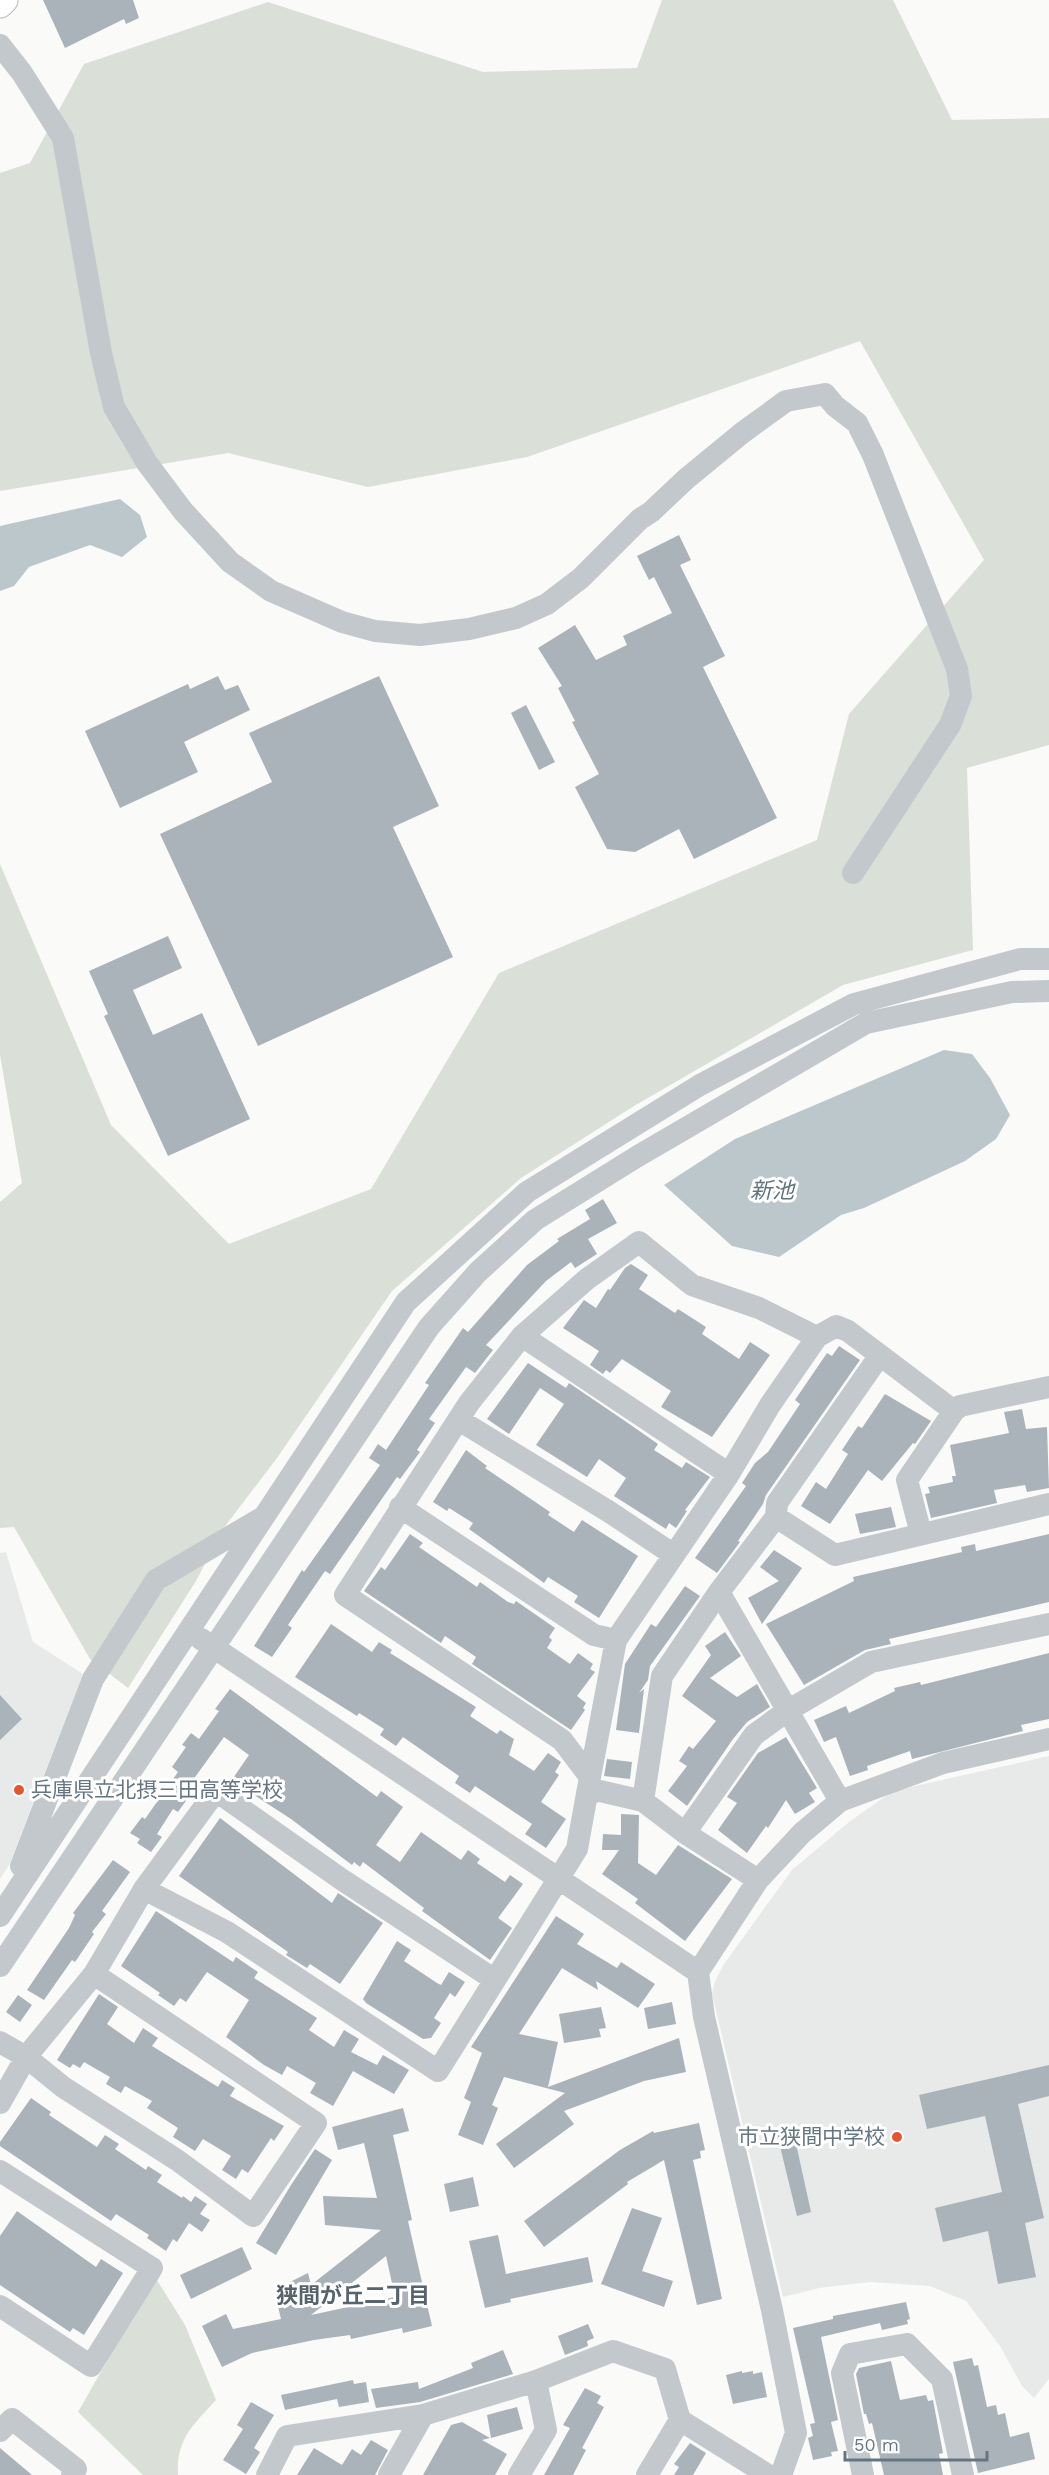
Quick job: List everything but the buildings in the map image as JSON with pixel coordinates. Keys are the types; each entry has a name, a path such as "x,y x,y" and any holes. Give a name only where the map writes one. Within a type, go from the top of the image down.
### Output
{"main road":[{"path":"0,4 4,0"}],"street":[{"path":"0,45 22,73 63,138 101,353 114,407 147,463 183,511 230,562 271,591 342,622 375,631 420,635 469,629 516,618 547,604 581,578 640,519 651,512 686,479 786,401 825,394 835,406 857,423 873,456 957,669 962,696 950,725 853,873"},
{"path":"2,1913 406,1302 527,1192 700,1085 854,1004 1020,959 1049,958"},
{"path":"0,1966 429,1327 478,1272 535,1220 638,1156 866,1023 1012,992 1049,992"},
{"path":"758,1880 685,1833 643,1801 600,1791 590,1785 562,1740 345,1595 400,1507 459,1420 522,1336 587,1279 639,1242 692,1285 759,1308 817,1336"},
{"path":"144,1889 227,1932 438,2071 576,1849 616,1640 729,1474 770,1405 817,1336 836,1326 848,1331 954,1411"},
{"path":"522,1336 729,1474"},
{"path":"643,1801 662,1676 719,1592 776,1517 777,1503 880,1355"},
{"path":"921,1534 907,1480 954,1411 960,1406 1049,1387"},
{"path":"459,1420 608,1511 674,1555"},
{"path":"776,1517 835,1555 1049,1504"},
{"path":"400,1507 594,1635 616,1640"},
{"path":"2,1913 93,1679 156,1580 265,1516"},
{"path":"719,1592 840,1801"},
{"path":"685,1833 754,1735 789,1710 871,1662 1049,1624"},
{"path":"188,1630 698,1972"},
{"path":"781,2475 796,2433 772,2310 704,2017 698,1972 758,1880 802,1833 840,1801 943,1763 1049,1739"},
{"path":"0,2103 26,2057 94,1974 144,1889 216,1791 340,1879 495,1980"},
{"path":"0,2042 26,2057 63,2087 177,2160 253,2216 316,2123 94,1974"},
{"path":"0,2171 152,2268 91,2366 0,2306"},
{"path":"863,2475 842,2373 850,2354 907,2344 942,2379 963,2475"},
{"path":"267,2475 286,2436 423,2415 536,2381 613,2351 665,2369 680,2420 768,2475"},
{"path":"519,2475 546,2430 536,2381"},
{"path":"389,2475 423,2415"},
{"path":"0,2431 12,2419 76,2469 72,2475"},
{"path":"647,2475 680,2420"}],"shaded area":[{"path":"662,0 893,0 952,120 1049,118 1049,745 967,768 973,950 843,985 634,1106 521,1178 392,1291 277,1458 223,1529 196,1581 128,1688 90,1659 14,1527 0,1528 0,1202 22,1183 0,1055 0,864 111,1125 229,1244 371,1189 499,973 817,840 849,714 984,560 860,341 527,457 368,487 228,453 0,491 0,173 30,163 84,64 268,2 483,72 637,68"},
{"name":"兵庫県立北摂三田高等学校","path":"6,1552 33,1642 83,1674 9,1865 0,1879 0,1553"},
{"name":"市立狭間中学校","path":"1049,1756 1049,2379 1034,2398 1022,2386 1000,2346 966,2301 930,2286 870,2282 819,2288 783,2297 712,1993 715,1981 724,1964 792,1870 849,1822 893,1791"},
{"path":"155,2277 185,2325 216,2400 193,2425 183,2442 178,2462 178,2475 143,2475 78,2412"}],"water":[{"path":"120,499 140,515 147,537 122,557 90,545 29,567 14,586 0,591 0,526"},
{"name":"新池","path":"944,1050 972,1054 990,1078 1010,1115 996,1139 965,1161 864,1208 841,1215 779,1257 732,1246 664,1185 735,1139"}],"place":[{"name":"兵庫県立北摂三田高等学校","path":"19,1790"},
{"name":"市立狭間中学校","path":"897,2137"}],"district":[{"name":"狭間が丘二丁目","path":"353,2295"}]}
